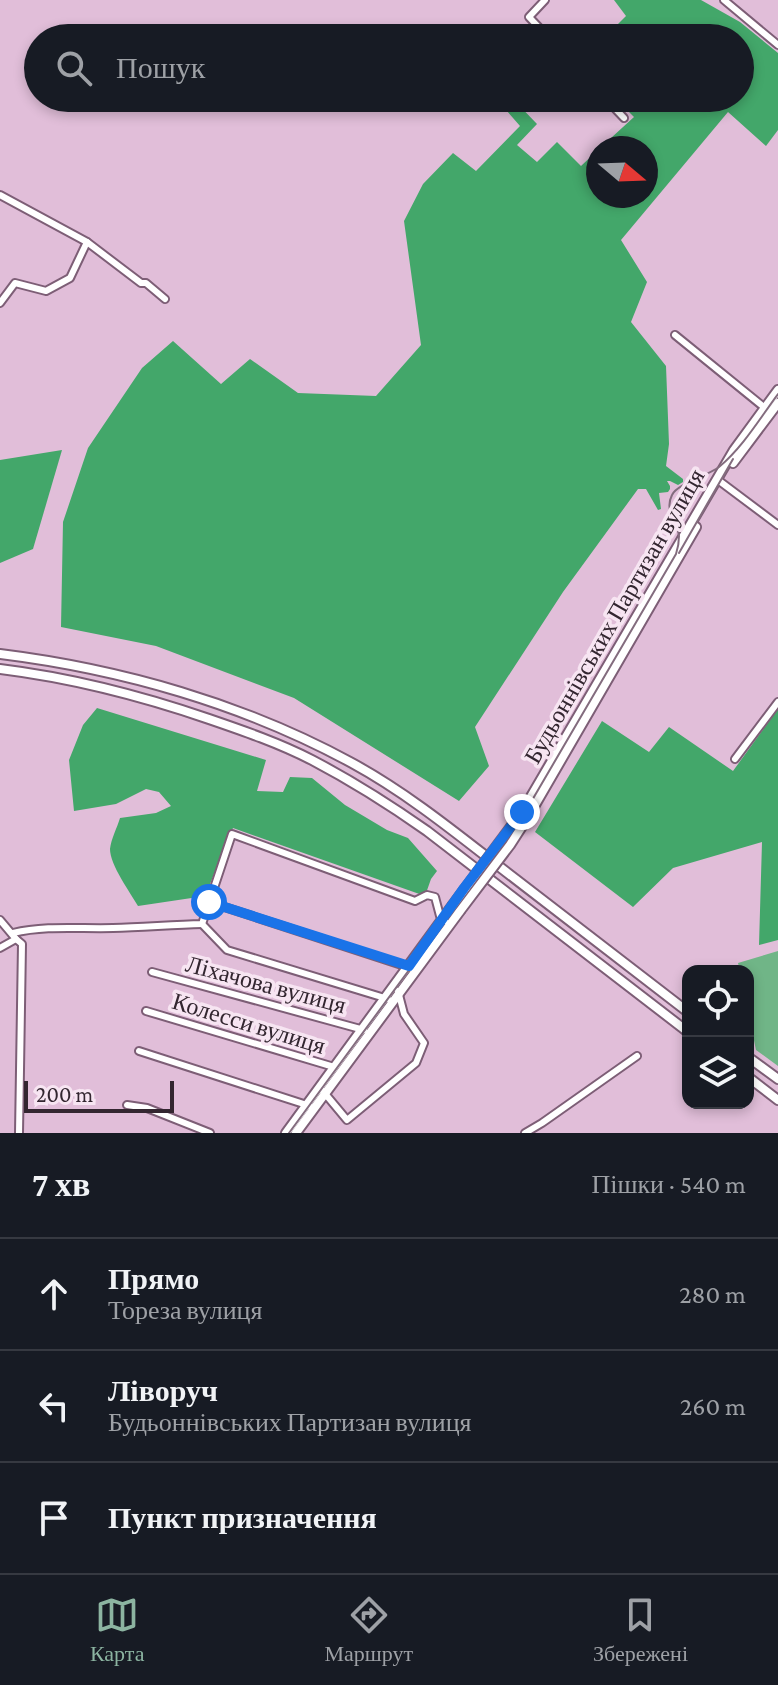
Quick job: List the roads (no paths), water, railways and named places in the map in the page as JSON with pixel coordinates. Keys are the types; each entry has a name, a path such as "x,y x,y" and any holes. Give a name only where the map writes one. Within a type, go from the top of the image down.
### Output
{"main road":[{"name":"Будьоннівських Партизан вулиця","path":"720,481 734,450 778,390"},
{"name":"Будьоннівських Партизан вулиця","path":"286,1133 338,1070 456,909 510,845 720,481 778,403"},
{"path":"0,654 127,676 246,715 316,745 363,770 436,818 682,1007"},
{"path":"0,669 50,675 122,691 241,729 309,759 417,824 682,1027"},
{"path":"575,944 584,931"},
{"path":"754,1061 778,1079"},
{"path":"754,1082 778,1100"},
{"name":"Будьоннівських Партизан вулиця","path":"296,1133 310,1106"}],"street":[{"path":"536,24 529,17 545,0"},
{"path":"724,0 753,24"},
{"path":"754,25 778,45"},
{"path":"618,112 624,118"},
{"path":"0,195 87,242 165,299"},
{"path":"0,303 15,283 46,291 70,278 87,242"},
{"path":"675,335 765,408"},
{"path":"720,481 778,525"},
{"path":"735,759 778,702"},
{"path":"202,924 232,834 415,901 427,895 435,897 440,916 446,924"},
{"path":"209,902 412,969"},
{"path":"0,920 22,944 19,1133"},
{"path":"0,948 26,930 202,924 227,950 389,1000"},
{"name":"Ліхачова вулиця","path":"152,972 366,1032"},
{"path":"322,1090 347,1120 416,1063 424,1043 404,1014 396,990"},
{"name":"Колесси вулиця","path":"146,1011 338,1070"},
{"path":"139,1051 310,1106"},
{"path":"525,1133 637,1056"},
{"path":"127,1105 147,1108 210,1133"}],"tram line":[{"path":"289,1133 524,814 676,554 679,536 669,506 672,495 680,487 714,470 728,459 778,394"},
{"path":"679,553 733,459"}]}
